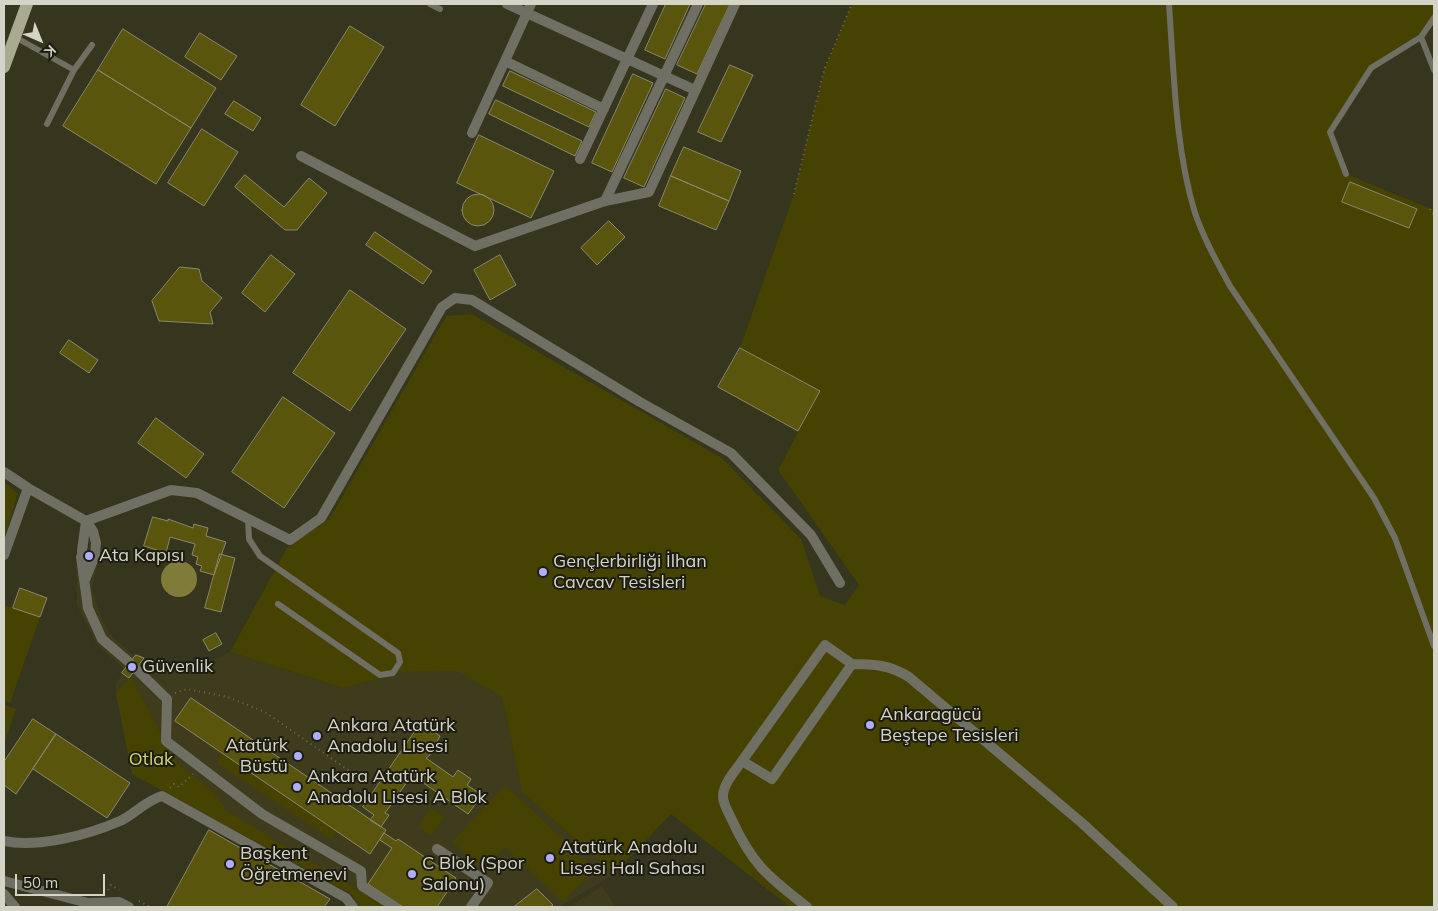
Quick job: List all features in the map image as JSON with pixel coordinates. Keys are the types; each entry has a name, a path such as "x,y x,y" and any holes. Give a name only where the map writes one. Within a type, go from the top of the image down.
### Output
{"main road":[{"path":"4,67 27,4"}],"street":[{"path":"507,4 529,8 695,90"},
{"path":"580,158 653,4"},
{"path":"605,201 698,4"},
{"path":"301,156 475,246 605,201 649,192 734,4"},
{"path":"472,133 529,8"},
{"path":"505,61 604,109"},
{"path":"86,521 171,490 197,493 290,540 320,518 442,307 455,298 472,300 640,402 731,453 810,535 840,583"},
{"path":"4,472 86,521 93,531 96,543 94,557 85,581"},
{"path":"4,555 28,488"},
{"path":"86,521 81,554 88,608 102,639 167,699 166,741 262,814 361,871 362,886 395,907"},
{"path":"807,907 768,876 754,861 744,846 723,796 726,785 742,761 825,645 852,664 876,664 895,668 909,677 1082,823 1173,907"},
{"path":"742,761 772,779 852,664"},
{"path":"4,841 19,844 82,835 121,820 149,800 162,796 346,898 353,907"},
{"path":"437,849 488,883 471,907"},
{"path":"4,881 88,903 119,902 129,907"},
{"path":"4,894 15,907"}],"lane":[{"path":"430,4 440,9"},
{"path":"1169,4 1178,115 1185,164 1195,212 1210,250 1230,286 1378,504 1395,538 1434,646"},
{"path":"1346,174 1330,132 1371,68 1421,37 1434,18"},
{"path":"15,37 74,70"},
{"path":"1421,37 1434,70"},
{"path":"47,124 74,70 92,45"},
{"path":"248,519 249,539 260,556 398,653 398,666 393,673 380,675 278,604"}],"path":[{"path":"794,194 824,70 852,4"},
{"path":"1434,210 1430,209 1434,215"},
{"path":"167,699 177,691 187,689 228,697 265,712 362,779"},
{"path":"162,796 174,784 179,787 200,768"}],"shaded area":[{"name":"Ankara Atatürk Anadolu Lisesi","path":"79,553 99,558 92,588 98,610 110,634 132,654 158,664 184,666 208,662 230,652 343,688 405,672 458,670 502,697 522,792 614,874 559,907 360,907 351,894 132,774 116,694 116,683 125,670 97,645 77,605 76,566"},
{"path":"179,561 192,566 197,579 192,592 179,597 166,592 161,579 166,566"},
{"path":"602,886 616,907 569,907"}],"green space":[{"path":"852,4 1434,4 1434,18 1421,37 1371,68 1330,132 1346,174 1434,210 1434,907 790,907 671,814 614,874 522,792 502,697 458,671 405,672 343,688 230,652 287,548 330,518 446,316 472,314 722,458 801,539 820,596 845,605 859,585 778,470 820,391 740,348 794,194 824,70"},
{"path":"4,483 18,493 4,539"},
{"path":"4,605 40,617 10,703 4,701"},
{"name":"Otlak","path":"131,677 177,763 212,791 227,811 386,907 360,907 351,894 132,774 116,694"},
{"path":"4,705 16,709 4,744"},
{"path":"222,754 337,830 331,839 217,763"},
{"path":"505,785 594,869 563,902 505,847 483,870 452,842"},
{"path":"431,808 444,817 431,836 418,827"}],"building":[{"path":"666,4 690,4 665,59 645,50"},
{"path":"706,4 730,4 697,74 677,65"},
{"path":"350,26 384,47 335,126 301,105"},
{"path":"123,29 216,88 191,128 98,70"},
{"path":"200,33 237,56 221,80 185,57"},
{"path":"730,65 753,75 721,142 698,132"},
{"path":"98,70 191,128 156,184 63,126"},
{"path":"510,71 596,112 589,127 503,86"},
{"path":"633,74 653,83 612,172 592,163"},
{"path":"666,89 685,98 644,187 624,178"},
{"path":"496,100 582,141 575,156 489,114"},
{"path":"234,101 261,118 253,131 225,114"},
{"path":"202,129 238,152 204,206 168,183"},
{"path":"479,135 554,171 531,218 457,183"},
{"path":"684,147 741,171 729,201 671,176"},
{"path":"245,175 284,207 309,178 327,193 297,230 285,230 235,187"},
{"path":"671,176 729,201 716,230 659,206"},
{"path":"1350,182 1417,209 1409,228 1342,202"},
{"path":"478,194 484,195 489,199 493,204 493,216 489,221 484,225 478,226 472,225 467,221 463,216 462,210 463,204 467,199 472,195"},
{"path":"609,221 625,237 597,265 581,248"},
{"path":"375,232 432,271 423,284 366,245"},
{"path":"271,255 295,274 265,312 242,293"},
{"path":"500,255 516,285 490,300 474,270"},
{"path":"180,267 199,269 202,281 222,298 210,312 213,324 159,321 152,301"},
{"path":"350,290 406,329 350,411 293,373"},
{"path":"69,340 98,360 89,373 60,353"},
{"path":"740,348 820,391 798,431 718,387"},
{"path":"283,397 335,433 284,508 232,472"},
{"path":"156,418 204,454 186,478 138,443"},
{"path":"153,517 168,521 168,519 193,528 194,524 208,528 206,536 226,542 214,575 200,571 202,566 196,564 198,557 192,555 195,544 170,537 166,553 144,546"},
{"name":"Ata Kapısı","path":"79,550 100,555 98,562 78,556"},
{"path":"220,554 235,558 221,612 205,608"},
{"path":"20,588 47,598 40,617 13,608"},
{"path":"216,633 222,644 209,651 203,640"},
{"name":"Güvenlik","path":"136,655 144,658 129,678 122,673"},
{"name":"Ankara Atatürk Anadolu Lisesi A Blok","path":"191,698 386,830 370,854 175,721"},
{"path":"33,719 56,734 16,794 4,785 4,762"},
{"path":"421,723 440,736 430,755 426,758 453,777 458,770 471,779 467,785 482,795 468,814 412,775 385,813 389,815 381,827 370,820 374,815 363,807"},
{"path":"56,734 130,783 107,818 33,769"},
{"name":"Başkent Öğretmenevi","path":"209,830 330,899 324,907 167,907"},
{"name":"C Blok (Spor Salonu)","path":"384,833 396,841 398,839 456,878 437,907 403,907 368,884 392,848 380,840"},
{"path":"537,889 553,905 550,907 514,907"}],"place":[{"name":"Ata Kapısı","path":"89,556"},
{"name":"Gençlerbirliği İlhan Cavcav Tesisleri","path":"543,572"},
{"name":"Güvenlik","path":"132,667"},
{"name":"Ankaragücü Beştepe Tesisleri","path":"870,725"},
{"name":"Ankara Atatürk Anadolu Lisesi","path":"317,736"},
{"name":"Atatürk Büstü","path":"298,756"},
{"name":"Ankara Atatürk Anadolu Lisesi A Blok","path":"297,787"},
{"name":"Atatürk Anadolu Lisesi Halı Sahası","path":"550,858"},
{"name":"Başkent Öğretmenevi","path":"230,864"},
{"name":"C Blok (Spor Salonu)","path":"412,874"}]}
